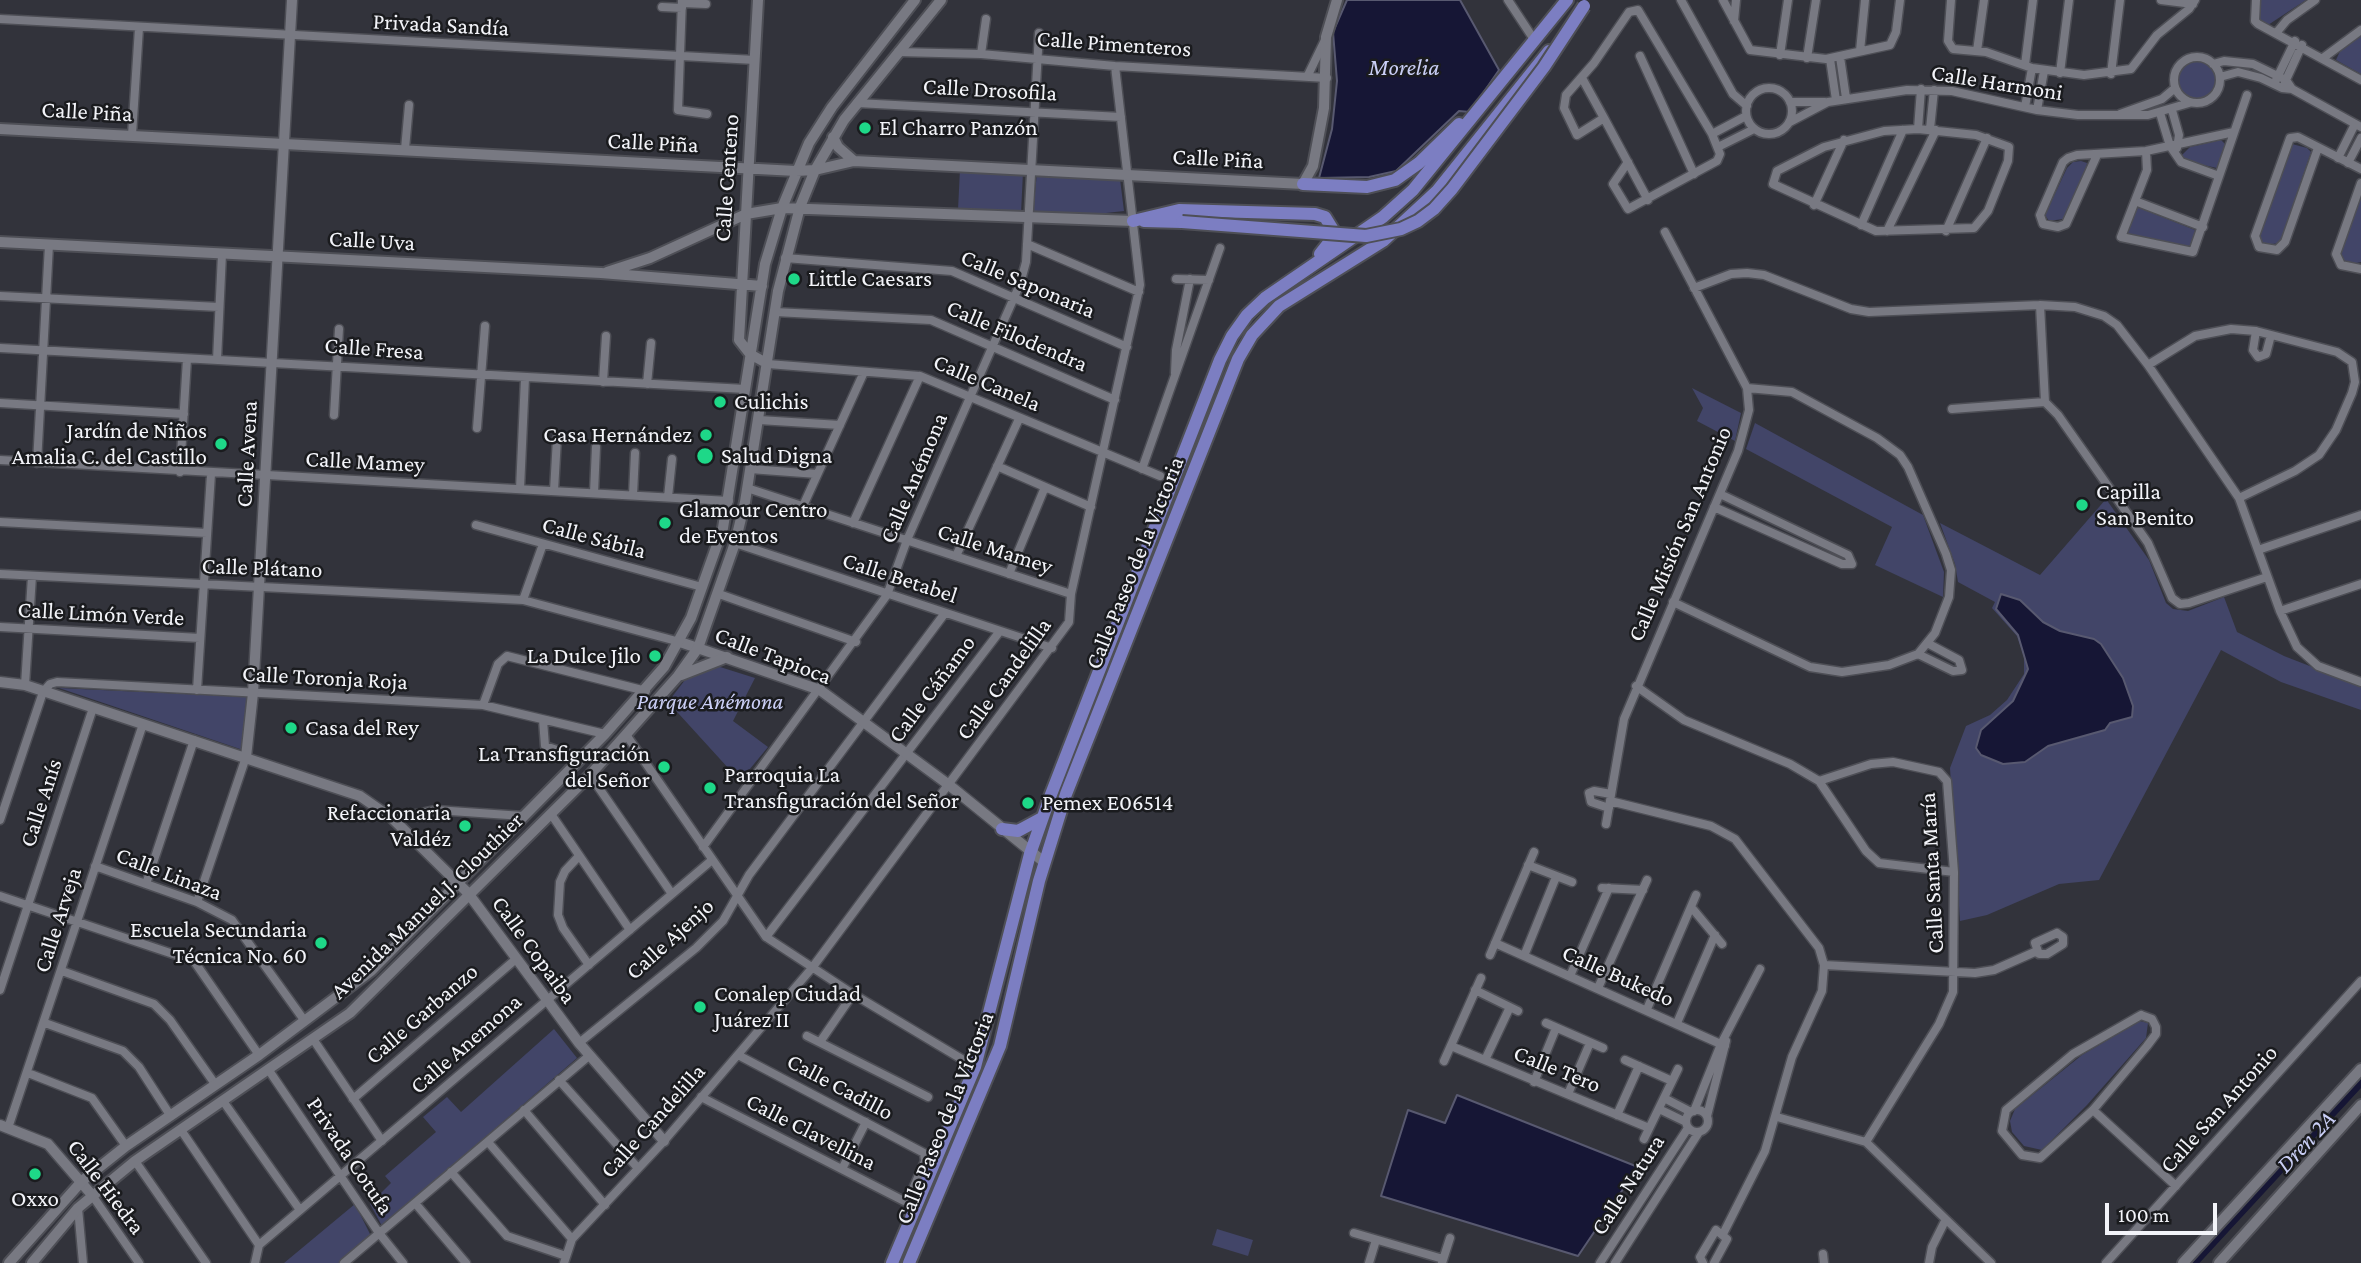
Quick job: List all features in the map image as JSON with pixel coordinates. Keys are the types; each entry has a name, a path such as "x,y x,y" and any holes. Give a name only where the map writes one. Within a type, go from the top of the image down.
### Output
{"main road":[{"name":"Calle Centeno","path":"750,354 738,340 758,0"},
{"name":"Avenida Manuel J. Clouthier","path":"32,1263 78,1208 135,1161 350,1013 468,893 590,775 627,736 698,648 735,543 747,488 785,258 796,171 832,107 915,0"},
{"name":"Avenida Manuel J. Clouthier","path":"9,1263 82,1181 126,1146 258,1055 370,971 646,691 680,642 702,587 729,501 762,286 792,207 833,137 857,103 942,0"},
{"path":"1337,0 1326,37 1327,78 1313,166 1303,184 1367,187 1395,180 1419,163 1456,126 1476,112"},
{"name":"Calle Paseo de la Victoria","path":"892,1263 975,1067 1030,854 1042,818 1220,360 1232,336 1247,315 1265,298 1383,217 1413,190 1533,38 1567,0"},
{"path":"601,274 650,258 746,214 792,207 1182,222 1366,236 1401,229 1434,209 1452,189 1544,67 1587,3"},
{"name":"Calle Paseo de la Victoria","path":"909,1263 1003,1037 1044,862 1066,794 1238,359 1252,335 1279,306 1383,241 1437,191 1587,3"},
{"path":"825,151 820,139 832,107"},
{"name":"Calle Piña","path":"0,129 796,171 815,170 854,160 1303,184"},
{"path":"833,137 838,147 854,160"},
{"path":"778,291 778,265 792,207"},
{"path":"1133,221 1179,210 1314,214 1325,217 1333,230 1331,240 1315,262"},
{"name":"Calle Uva","path":"0,243 601,274 762,286"},
{"path":"650,258 657,280"},
{"name":"Calle Canela","path":"750,354 768,364"},
{"path":"1155,569 1165,525 1161,510"},
{"path":"678,676 727,657"},
{"path":"1094,725 1090,722 1089,711 1102,677 1103,661"},
{"path":"1002,829 1011,832 1027,828 1042,818"},
{"path":"370,971 382,983"},
{"path":"2183,1263 2361,1069"},
{"path":"2219,1263 2361,1105"}],"street":[{"name":"Calle Avena","path":"197,901 246,757 253,693 292,0"},
{"path":"1681,0 1733,94 1746,106"},
{"path":"1723,0 1750,50 1807,58 1835,58 1890,45 1896,32 1900,0"},
{"path":"1734,21 1736,0"},
{"path":"1780,55 1788,0"},
{"path":"1807,58 1816,0"},
{"path":"1860,51 1866,0"},
{"path":"1951,0 1950,47 2005,57 2044,71 2111,74 2133,68 2157,35 2194,2"},
{"path":"1977,51 1984,0"},
{"path":"2025,107 2033,0"},
{"path":"2060,73 2068,0"},
{"path":"2111,74 2120,0"},
{"path":"2161,0 2194,2"},
{"path":"2256,0 2255,21 2361,79"},
{"path":"2277,32 2287,20 2315,0"},
{"path":"1509,1 1533,38"},
{"path":"682,4 678,110 707,114"},
{"path":"662,7 706,4"},
{"path":"1604,118 1577,135 1563,102 1629,12 1638,10 1712,134 1719,157 1694,174 1628,209 1612,184 1613,179 1628,162"},
{"name":"Privada Sandía","path":"0,19 755,60"},
{"path":"981,54 986,19"},
{"path":"132,135 139,27"},
{"path":"2323,58 2361,30"},
{"name":"Calle Anémona","path":"703,847 856,642 887,595 907,540 1014,298 1023,274 1027,244 1038,33"},
{"path":"1308,75 1326,37"},
{"path":"2280,82 2298,43"},
{"name":"Calle Pimenteros","path":"898,52 981,54 1115,66 1327,78"},
{"path":"1640,56 1694,174"},
{"path":"2214,64 2220,76 2219,88 2214,97 2200,104 2189,103 2180,97 2175,88 2175,73 2185,61 2200,57 2214,64 2253,64 2358,125 2338,158"},
{"path":"1835,58 1837,100"},
{"name":"Calle Candelilla","path":"565,1259 572,1239 636,1167 664,1141 812,968 1069,622 1071,594 1139,292 1115,66"},
{"path":"2037,110 2044,71"},
{"path":"2220,76 2238,72 2280,82"},
{"path":"1582,78 1648,200"},
{"path":"1718,147 1754,129 1774,134 1790,122 1790,102 1784,94 1769,88 1755,93 1746,106 1746,116 1754,129"},
{"name":"Calle Harmoni","path":"2120,114 2162,99 2175,88"},
{"path":"1918,129 1921,89"},
{"name":"Calle Harmoni","path":"1790,102 1837,100 1921,89 2078,115 2160,113 2189,103"},
{"path":"1887,232 1933,130 1934,90"},
{"path":"2146,151 2147,170 2120,231 2123,238 2190,252 2197,246 2247,94"},
{"name":"Calle Harmoni","path":"1790,122 1837,100"},
{"name":"Calle Drosofila","path":"857,103 1121,117"},
{"path":"405,149 409,105"},
{"path":"2172,110 2175,154 2185,165 2219,176"},
{"path":"2160,113 2174,145"},
{"path":"1712,134 1746,116"},
{"path":"1918,129 1987,138 2007,144 2010,150 1988,211 1974,228 1887,232 1861,225 1775,187 1774,176 1824,147 1843,140 1918,129"},
{"path":"1861,225 1903,130"},
{"path":"2097,155 2066,224 2057,227 2043,224 2040,215 2063,162 2072,156 2146,151 2234,132"},
{"path":"2318,148 2285,242 2277,250 2259,247 2255,236 2287,142 2294,136 2361,169"},
{"path":"1945,231 1987,138"},
{"path":"2348,163 2361,138"},
{"path":"1814,205 1843,140"},
{"path":"2361,183 2336,254 2341,265 2361,269"},
{"path":"2135,201 2203,227"},
{"name":"Calle Misión San Antonio","path":"1606,824 1621,730 1636,686 1720,494 1747,425 1747,388 1665,232"},
{"path":"1027,244 1139,292"},
{"path":"37,463 49,245"},
{"path":"1142,469 1220,248"},
{"path":"217,360 222,254"},
{"name":"Calle Saponaria","path":"785,258 940,269 1127,347"},
{"path":"1694,288 1731,274 1747,273 1764,275 1850,309 1869,312 2040,305 2075,307 2105,316 2117,325 2148,365 2239,498 2291,637 2308,659 2318,666 2361,682"},
{"path":"1176,279 1209,280"},
{"path":"1176,377 1176,349 1190,279"},
{"path":"0,296 219,307"},
{"path":"2040,305 2045,402 2059,415 2148,543 2176,603 2189,603 2267,578"},
{"name":"Calle Filodendra","path":"775,312 932,320 1115,400"},
{"path":"477,428 485,326"},
{"path":"334,415 339,329"},
{"path":"2148,365 2206,332 2231,329 2256,331 2348,358 2355,370 2355,382 2336,430 2319,455 2295,471 2239,498"},
{"path":"2256,331 2253,350 2258,357 2266,354 2271,335"},
{"path":"603,382 607,336"},
{"path":"647,384 651,343"},
{"name":"Calle Fresa","path":"0,348 745,389"},
{"path":"180,472 187,359"},
{"name":"Calle Canela","path":"768,364 920,376 1160,477"},
{"path":"803,506 864,372"},
{"path":"853,523 920,376"},
{"path":"520,489 525,377"},
{"path":"1673,602 1797,662 1842,672 1879,667 1918,654 1929,644 1949,597 1951,570 1904,461 1877,438 1792,392 1747,388"},
{"path":"1952,409 2045,402"},
{"path":"0,403 184,414"},
{"path":"956,556 1019,419"},
{"path":"758,420 840,425"},
{"path":"554,491 557,438"},
{"path":"594,493 596,447"},
{"path":"633,495 635,453"},
{"path":"668,497 672,459"},
{"name":"Calle Mamey","path":"0,460 211,474 729,501"},
{"path":"997,466 1091,508"},
{"path":"750,469 817,474"},
{"path":"197,690 211,474"},
{"path":"1009,574 1045,487"},
{"name":"Calle Mamey","path":"747,488 1071,594"},
{"path":"1714,507 1846,565 1853,561 1848,555 1720,494"},
{"path":"2258,550 2361,515"},
{"path":"0,522 207,533"},
{"name":"Calle Sábila","path":"476,525 702,587"},
{"path":"1795,544 1800,532"},
{"name":"Calle Betabel","path":"735,543 1052,648"},
{"path":"523,600 543,544"},
{"name":"Calle Plátano","path":"0,574 523,600"},
{"path":"25,685 32,576"},
{"path":"2280,611 2361,584"},
{"path":"719,594 856,642"},
{"name":"Calle Tapioca","path":"523,600 680,642 820,690 949,785 1030,854 1044,862"},
{"name":"Calle Ajenjo","path":"579,1042 696,948 723,921 749,875 945,613"},
{"name":"Calle Limón Verde","path":"0,627 201,638"},
{"name":"Calle Cáñamo","path":"766,937 1000,631"},
{"path":"1918,654 1953,671 1962,670 1963,664 1959,660 1929,644"},
{"path":"483,705 502,658 514,656 646,691"},
{"name":"Calle Copaiba","path":"0,682 25,685 360,796 393,819 468,893 579,1042 664,1141"},
{"name":"Calle Toronja Roja","path":"43,692 50,684 67,682 483,705 605,734"},
{"path":"1636,686 1684,720 1790,764 1819,781 1866,851 1879,863 1954,872"},
{"path":"0,820 43,692"},
{"name":"Calle Anís","path":"0,990 93,708"},
{"path":"543,720 545,746 581,758"},
{"name":"Calle Arveja","path":"4,1126 28,1073 143,724"},
{"path":"627,736 766,937 853,994 975,1067"},
{"path":"146,884 194,740"},
{"name":"Calle Santa María","path":"1819,781 1883,762 1939,772 1947,781 1954,872 1955,974 1952,992 1939,1024 1866,1142"},
{"path":"590,775 672,894"},
{"path":"1610,801 1711,825 1735,839 1819,948 1824,965 1822,991 1796,1046 1777,1117 1757,1173 1723,1234 1726,1242 1714,1263"},
{"path":"393,819 436,810 523,817"},
{"path":"551,814 630,930"},
{"path":"1490,955 1534,852"},
{"path":"579,856 565,871 560,882 558,915 563,928 589,965"},
{"name":"Calle Anemona","path":"259,1245 712,860"},
{"path":"1528,865 1572,882"},
{"name":"Calle Linaza","path":"95,866 197,901 232,920 304,1020"},
{"path":"1524,956 1556,877"},
{"path":"1598,988 1647,880"},
{"path":"1570,976 1605,888 1643,890"},
{"path":"1647,1009 1696,895"},
{"path":"0,896 194,961 258,1055"},
{"path":"1692,908 1722,944"},
{"path":"1677,1023 1715,935"},
{"name":"Calle Bukedo","path":"1495,943 1723,1045"},
{"path":"1824,965 1955,974 1994,970 2036,951"},
{"name":"Calle Garbanzo","path":"353,1099 516,959"},
{"path":"1687,1125 1760,969"},
{"path":"62,971 154,1004 170,1020 215,1084"},
{"path":"1444,1061 1481,978"},
{"name":"Calle San Antonio","path":"2106,1263 2361,981"},
{"path":"1475,990 1514,1009 1485,1060"},
{"path":"820,1042 853,994"},
{"path":"2146,1015 2152,1019 2156,1034 2093,1110 2040,1158 2022,1155 2002,1131 2002,1117 2006,1110 2055,1068 2126,1022 2146,1015"},
{"path":"45,1023 123,1051 139,1067 170,1115"},
{"path":"1546,1023 1603,1048"},
{"path":"1534,1082 1556,1028"},
{"path":"807,1036 928,1097"},
{"path":"313,1039 382,1141"},
{"path":"1568,1094 1590,1043"},
{"path":"1659,1109 1699,1132 1707,1126 1723,1045"},
{"name":"Calle Tero","path":"1451,1046 1649,1128"},
{"path":"344,1263 590,1055"},
{"name":"Calle Cadillo","path":"738,1055 924,1153 925,1161 909,1198 904,1201"},
{"path":"1625,1060 1672,1081"},
{"path":"1617,1115 1639,1066"},
{"name":"Privada Cotufa","path":"268,1069 379,1233 403,1263"},
{"path":"1644,1139 1678,1069"},
{"path":"28,1073 92,1098 126,1146"},
{"path":"559,1080 636,1167"},
{"name":"Calle Clavellina","path":"701,1097 904,1201"},
{"path":"1664,1098 1692,1112 1701,1111 1707,1116"},
{"path":"223,1101 300,1210"},
{"path":"524,1110 604,1205"},
{"path":"2093,1110 2176,1186"},
{"path":"1777,1117 1866,1142 1945,1222 1991,1263"},
{"path":"842,1169 866,1122"},
{"name":"Calle Natura","path":"1600,1263 1687,1125"},
{"name":"Calle Hiedra","path":"4,1126 48,1144 82,1181 139,1263"},
{"path":"181,1130 259,1245 255,1263"},
{"name":"Calle Natura","path":"1615,1263 1699,1132"},
{"path":"488,1142 572,1239"},
{"path":"135,1161 206,1263"},
{"path":"451,1172 508,1236 565,1259"},
{"path":"415,1203 467,1263"},
{"path":"78,1208 83,1263"},
{"path":"1929,1263 1932,1247 1945,1222"},
{"path":"1703,1263 1699,1259 1714,1231 1723,1234"},
{"path":"1354,1233 1443,1261 1450,1238"},
{"path":"1369,1263 1376,1240"}],"green space":[{"path":"2261,0 2306,0 2268,25 2260,22 2258,16"},
{"path":"2361,35 2361,74 2336,60 2341,49"},
{"path":"2197,60 2211,66 2217,80 2211,94 2197,100 2183,94 2177,80 2183,66"},
{"path":"2221,140 2225,144 2217,168 2185,161 2182,155 2190,147"},
{"path":"2292,144 2307,148 2311,152 2280,243 2265,245 2257,238"},
{"path":"2073,162 2087,163 2086,170 2063,219 2049,221 2045,215 2067,168"},
{"path":"960,169 1023,172 1021,213 958,210"},
{"path":"1037,172 1120,179 1124,211 1079,216 1033,213"},
{"path":"2361,194 2361,262 2352,264 2341,259 2340,253"},
{"path":"2137,207 2195,230 2192,246 2186,249 2125,233"},
{"path":"1692,388 1741,413 1735,441 1697,421 1703,408"},
{"path":"1755,423 1923,515 1944,572 1943,597 1875,565 1892,527 1746,449"},
{"path":"2106,499 2149,560 2166,603 2173,609 2188,611 2224,597 2237,632 2284,656 2361,686 2361,710 2281,682 2221,650 2099,880 2059,884 1987,915 1960,921 1950,768 1966,726 1990,715 2007,700 2024,674 2024,657 2017,636 1992,608 1995,602 1958,582 1955,564 1940,523 2040,575"},
{"name":"Parque Anémona","path":"717,666 755,678 733,721 768,747 740,781 668,702 685,680"},
{"path":"59,688 248,697 243,750"},
{"path":"2140,1021 2148,1023 2146,1038 2087,1105 2042,1150 2024,1146 2012,1132 2010,1121 2015,1109 2082,1055"},
{"path":"554,1029 577,1058 382,1226 370,1204 391,1183 385,1176 436,1132 423,1117 447,1097 461,1112"},
{"path":"355,1204 371,1236 341,1263 284,1263"},
{"path":"1217,1229 1253,1240 1248,1256 1212,1245"}],"water":[{"name":"Morelia","path":"1347,0 1460,0 1499,70 1470,112 1459,111 1396,171 1369,177 1319,178 1332,129 1337,81 1333,32"},
{"path":"2001,594 2020,600 2043,622 2060,631 2094,639 2101,644 2123,678 2133,706 2132,717 2110,723 2105,730 2048,746 2025,762 2003,764 1981,755 1976,748 1981,730 2013,701 2028,669 2018,635 1996,609"},
{"path":"1457,1095 1638,1167 1578,1256 1381,1196 1408,1110 1445,1123"}],"waterway":[{"name":"Dren 2A","path":"2194,1263 2361,1082"}],"place":[{"name":"El Charro Panzón","path":"865,128"},
{"name":"Little Caesars","path":"794,279"},
{"name":"Culichis","path":"720,402"},
{"name":"Casa Hernández","path":"706,435"},
{"name":"Jardín de Niños Amalia C. del Castillo","path":"221,444"},
{"name":"Salud Digna","path":"705,456"},
{"name":"Capilla San Benito","path":"2082,505"},
{"name":"Glamour Centro de Eventos","path":"665,523"},
{"name":"La Dulce Jilo","path":"655,656"},
{"name":"Casa del Rey","path":"291,728"},
{"name":"La Transfiguración del Señor","path":"664,767"},
{"name":"Parroquia La Transfiguración del Señor","path":"710,788"},
{"name":"Pemex E06514","path":"1028,803"},
{"name":"Refaccionaria Valdéz","path":"465,826"},
{"name":"Escuela Secundaria Técnica No. 60","path":"321,943"},
{"name":"Conalep Ciudad Juárez II","path":"700,1007"},
{"name":"Oxxo","path":"35,1174"}]}
